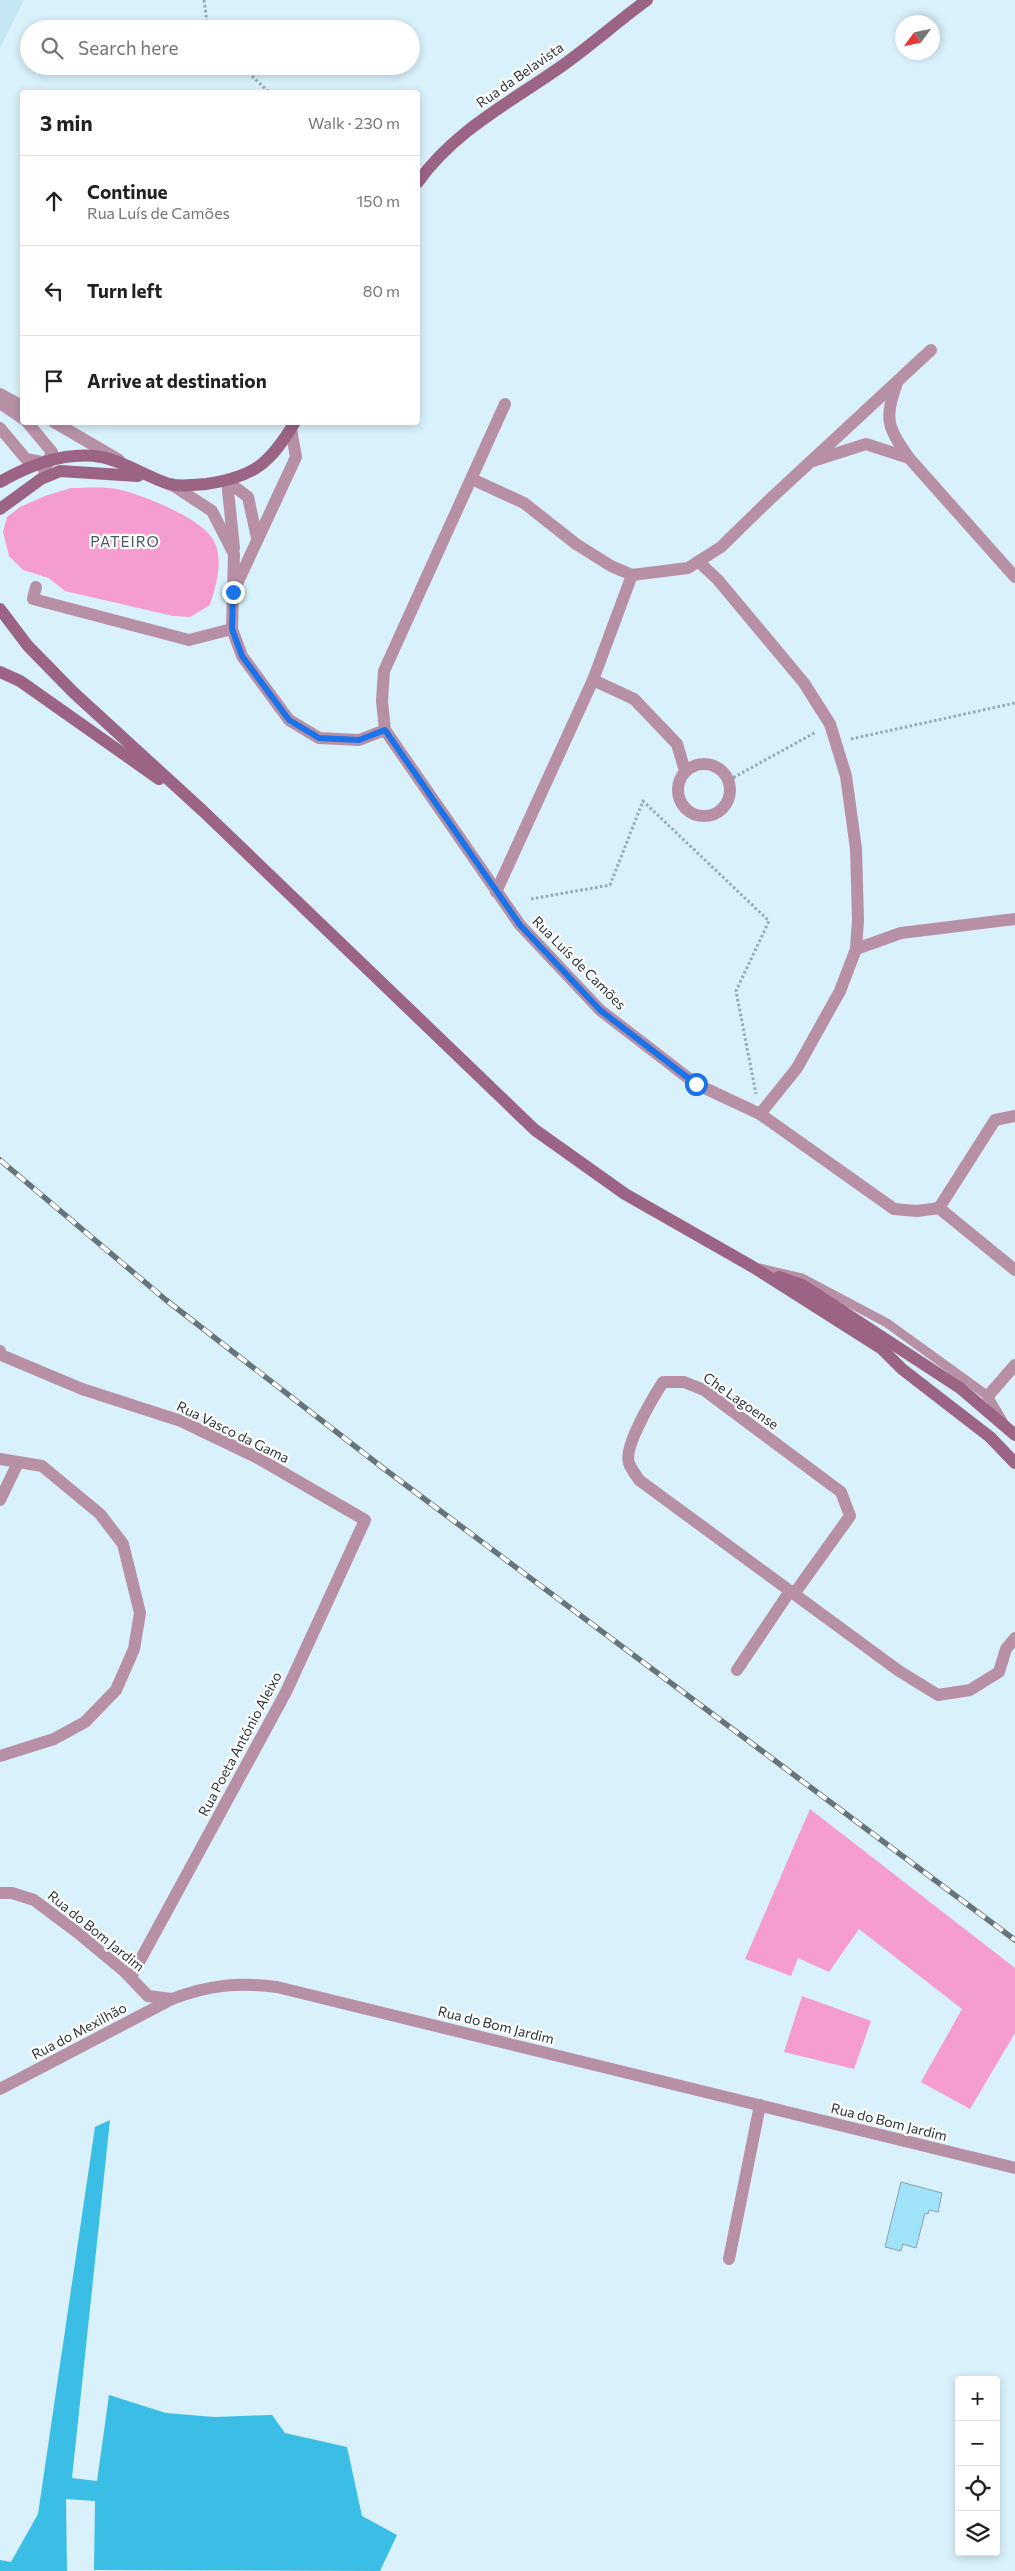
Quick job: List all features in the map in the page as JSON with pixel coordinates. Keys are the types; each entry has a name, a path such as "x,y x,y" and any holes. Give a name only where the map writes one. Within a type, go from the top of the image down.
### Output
{"main road":[{"name":"Rua da Belavista","path":"420,179 435,158 491,112 560,67 646,0"},
{"path":"0,482 26,467 61,457 102,457 171,484 201,484 227,481 251,473 272,456 293,426"},
{"path":"0,510 40,479 60,472 147,476"},
{"path":"0,609 28,646 73,692 203,811 535,1130 625,1194 753,1267 882,1350 902,1370 990,1437 1015,1463"},
{"path":"0,672 20,681 203,811"},
{"path":"753,1267 804,1286 960,1388 1013,1433"}],"street":[{"path":"472,479 524,503 576,544 611,566 632,575 688,568 721,547 931,350"},
{"path":"897,381 888,407 891,432 909,458 1015,577"},
{"path":"0,394 20,405"},
{"path":"0,402 20,417"},
{"path":"227,481 234,554 232,629 242,656 289,720 319,738 359,740 385,730 382,701 384,671 505,404"},
{"path":"30,425 52,452 40,479"},
{"path":"59,425 147,476"},
{"path":"233,592 296,457 293,426"},
{"path":"0,428 26,459 46,462 60,472"},
{"path":"809,463 866,444 909,458"},
{"path":"227,481 248,497 257,538"},
{"path":"171,484 212,511 234,554"},
{"path":"699,562 718,580 804,683 830,724 846,776 856,849 858,920 856,949 840,990 797,1068 760,1114"},
{"path":"496,892 593,680 632,575"},
{"path":"36,587 33,598 189,640 232,629"},
{"path":"593,680 634,699 677,744 685,771"},
{"name":"Rua Luís de Camões","path":"385,730 520,925 600,1010 696,1084 760,1114 894,1209 917,1211 939,1208"},
{"path":"701,764 718,767 729,780 730,797 726,805 712,815 704,817 688,810 678,796 680,778 685,771 701,764"},
{"path":"856,949 901,933 1015,920"},
{"path":"1015,1116 995,1120 939,1208 1015,1270"},
{"name":"Rua Vasco da Gama","path":"0,1354 82,1389 181,1420 256,1458 365,1520"},
{"path":"988,1396 1015,1365"},
{"name":"Che Lagoense","path":"737,1670 792,1592 850,1516 841,1492 704,1390 684,1382 663,1382 653,1397 630,1447 628,1462 639,1480 792,1592 899,1671 938,1695 970,1690 999,1672"},
{"path":"0,1459 42,1466 100,1514 123,1544 140,1613 134,1649 116,1690 85,1722 54,1738 0,1756"},
{"path":"0,1500 18,1463"},
{"name":"Rua Poeta António Aleixo","path":"131,1977 286,1692 365,1520"},
{"path":"999,1672 1006,1649 1015,1638"},
{"path":"999,1672 1015,1647"},
{"name":"Rua do Bom Jardim","path":"0,1893 12,1893 34,1900 78,1933 131,1977 148,1996 172,1999 199,1988 234,1984 277,1987 1015,2168"},
{"name":"Rua do Mexilhão","path":"0,2089 172,1999"},
{"path":"728,2260 760,2105"}],"lane":[{"path":"753,1267 802,1278 887,1323 988,1396 1013,1433"}],"path":[{"path":"204,0 207,20"},
{"path":"251,75 267,90"},
{"path":"848,733 850,740 1015,703"},
{"path":"729,780 830,724"},
{"path":"531,899 610,885 643,801 769,921 736,992 760,1114"}],"shaded area":[{"path":"0,0 24,0 0,48"},
{"path":"71,488 115,489 144,497 186,517 208,533 217,549 219,565 210,605 190,617 173,616 65,591 49,578 23,570 9,556 3,532 7,517 20,507 45,496"},
{"path":"810,1809 1015,1968 1015,2033 970,2109 921,2082 962,2009 859,1929 829,1972 798,1958 791,1976 745,1959"},
{"path":"802,1996 871,2021 854,2069 784,2052"}],"water":[{"path":"110,2120 72,2478 97,2481 109,2395 166,2413 214,2417 272,2415 285,2433 347,2447 362,2516 397,2535 380,2571 94,2570 95,2501 66,2499 67,2571 0,2571 0,2560 11,2562 38,2514 95,2127"}],"building":[{"path":"901,2182 942,2193 938,2212 929,2210 928,2214 925,2213 916,2248 903,2244 901,2251 885,2247"}],"railway":[{"path":"0,1160 166,1300 383,1468 1015,1940"}],"district":[{"name":"PATEIRO","path":"125,542"}],"route":[{"path":"233,592 232,629 242,656 289,720 319,738 359,740 385,730 520,925 600,1010 696,1084"}]}
